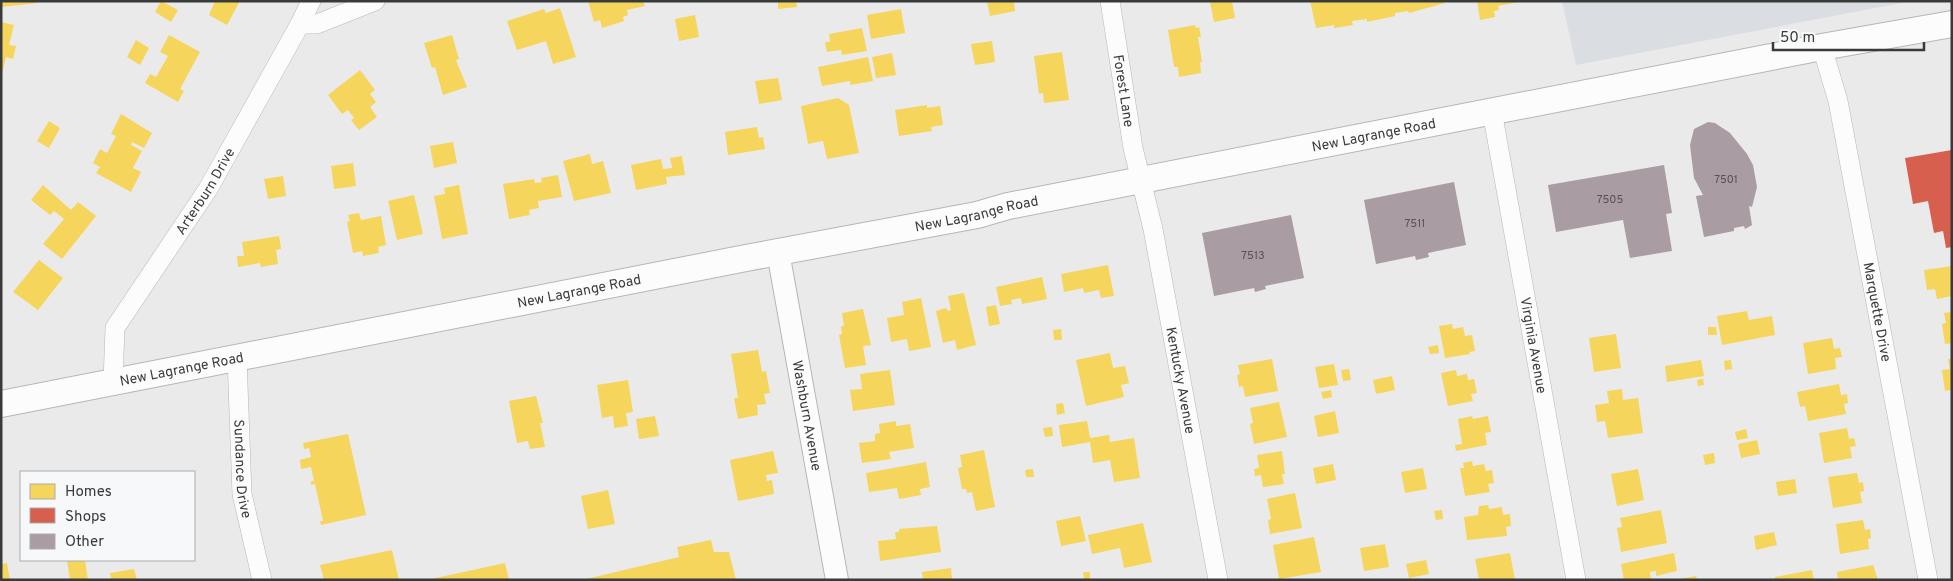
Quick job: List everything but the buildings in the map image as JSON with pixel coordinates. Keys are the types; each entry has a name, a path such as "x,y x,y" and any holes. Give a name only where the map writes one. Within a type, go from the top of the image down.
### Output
{"main road":[{"name":"New Lagrange Road","path":"1,404 778,252 824,245 1492,111 1822,47 1952,24"}],"street":[{"name":"Arterburn Drive","path":"113,382 115,328 208,189 311,1"},
{"path":"300,24 317,24 376,1"},
{"name":"Forest Lane","path":"1110,1 1128,125 1141,181"},
{"name":"Marquette Drive","path":"1822,47 1841,119 1928,580"},
{"name":"Virginia Avenue","path":"1492,111 1576,580"},
{"name":"Kentucky Avenue","path":"1141,181 1174,338 1218,580"},
{"name":"Washburn Avenue","path":"778,252 837,580"},
{"name":"Sundance Drive","path":"237,357 242,494 262,580"}],"shaded area":[{"path":"1562,1 1912,1 1576,65"}]}
